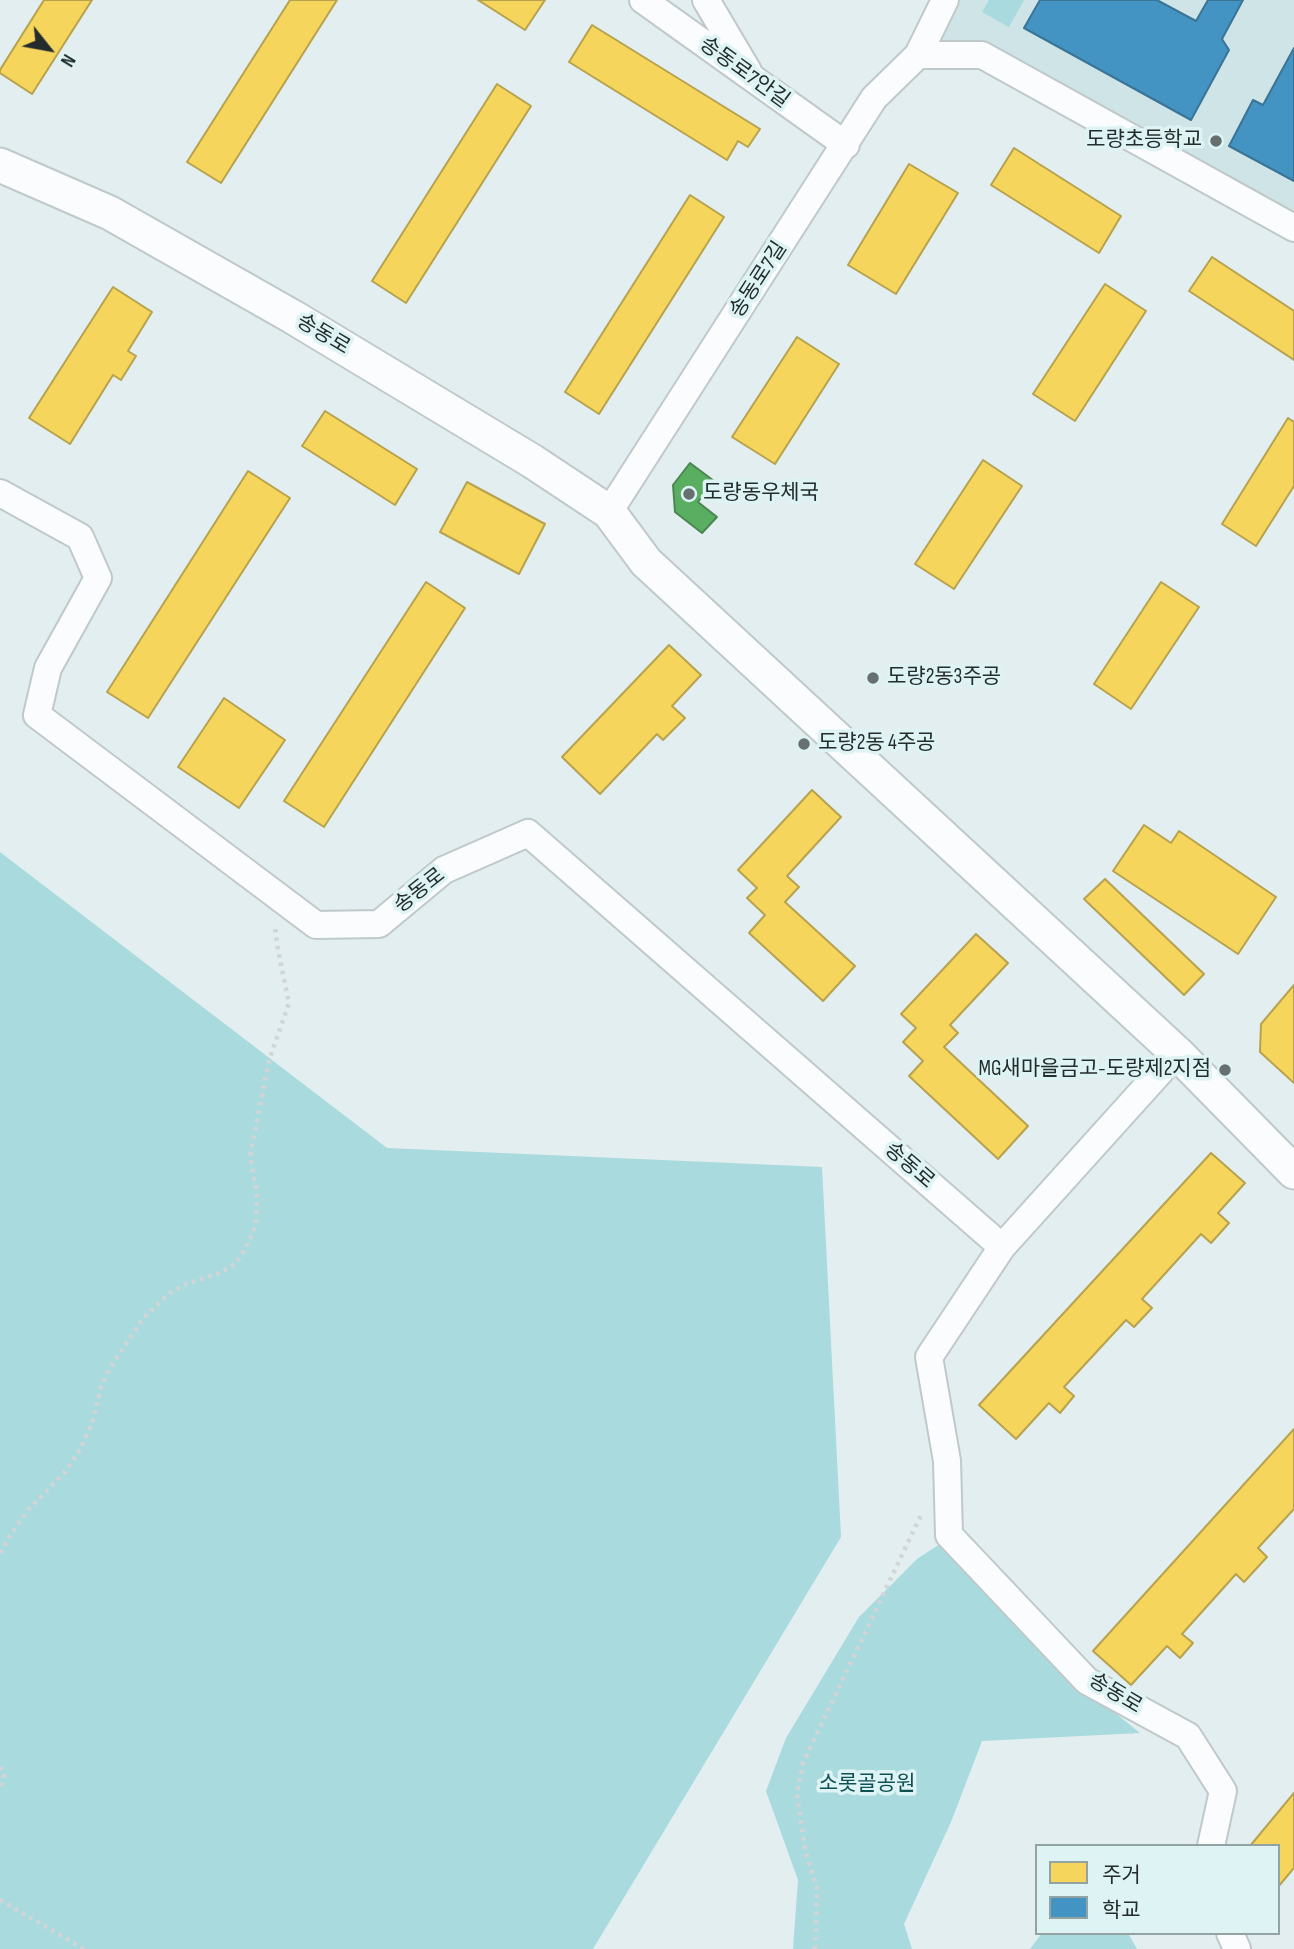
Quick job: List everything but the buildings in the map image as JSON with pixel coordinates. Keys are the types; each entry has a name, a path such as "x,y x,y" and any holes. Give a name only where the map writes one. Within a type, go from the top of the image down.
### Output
{"street":[{"name":"송동로7안길","path":"643,0 845,145"},
{"path":"706,0 752,78"},
{"name":"송동로7길","path":"609,513 874,98 918,55 945,0"},
{"path":"918,55 982,55 1294,228"},
{"name":"송동로","path":"0,165 110,214 293,317 532,461 609,513 646,562 1177,1053 1294,1172"},
{"name":"송동로","path":"0,492 80,537 98,578 48,668 37,715 316,925 379,924 444,870 528,833 1002,1247"},
{"name":"송동로","path":"1177,1053 1002,1247 929,1357 947,1461 949,1535 1087,1681 1188,1736 1223,1791 1211,1844"}],"path":[{"path":"0,1553 28,1510 64,1473 78,1453 92,1424 101,1387 111,1366 144,1317 170,1293 186,1284 220,1273 236,1263 253,1233 257,1193 250,1156 269,1060 289,1003 273,915 275,894"},
{"path":"815,1949 817,1888 805,1850 797,1794 803,1762 926,1506 947,1477"},
{"path":"0,1768 4,1775 0,1788"},
{"path":"0,1900 84,1949"}],"shaded area":[{"name":"도량초등학교","path":"945,0 1294,0 1294,228 982,55 918,55"}],"green space":[{"path":"989,0 1024,0 1009,27 982,12"},
{"path":"0,852 387,1148 822,1167 841,1537 593,1949 0,1949"},
{"name":"소롯골공원","path":"940,1544 1088,1691 1140,1733 982,1741 951,1822 904,1924 912,1949 793,1949 798,1880 766,1791 786,1738 859,1617 917,1559"},
{"path":"1040,1935 1129,1935 1137,1949 1030,1949"}],"place":[{"name":"도량초등학교","path":"1216,141"},
{"name":"도량동우체국","path":"689,494"},
{"name":"도량2동3주공","path":"873,678"},
{"name":"도량2동 4주공","path":"804,744"},
{"name":"MG새마을금고-도량제2지점","path":"1225,1070"}]}
